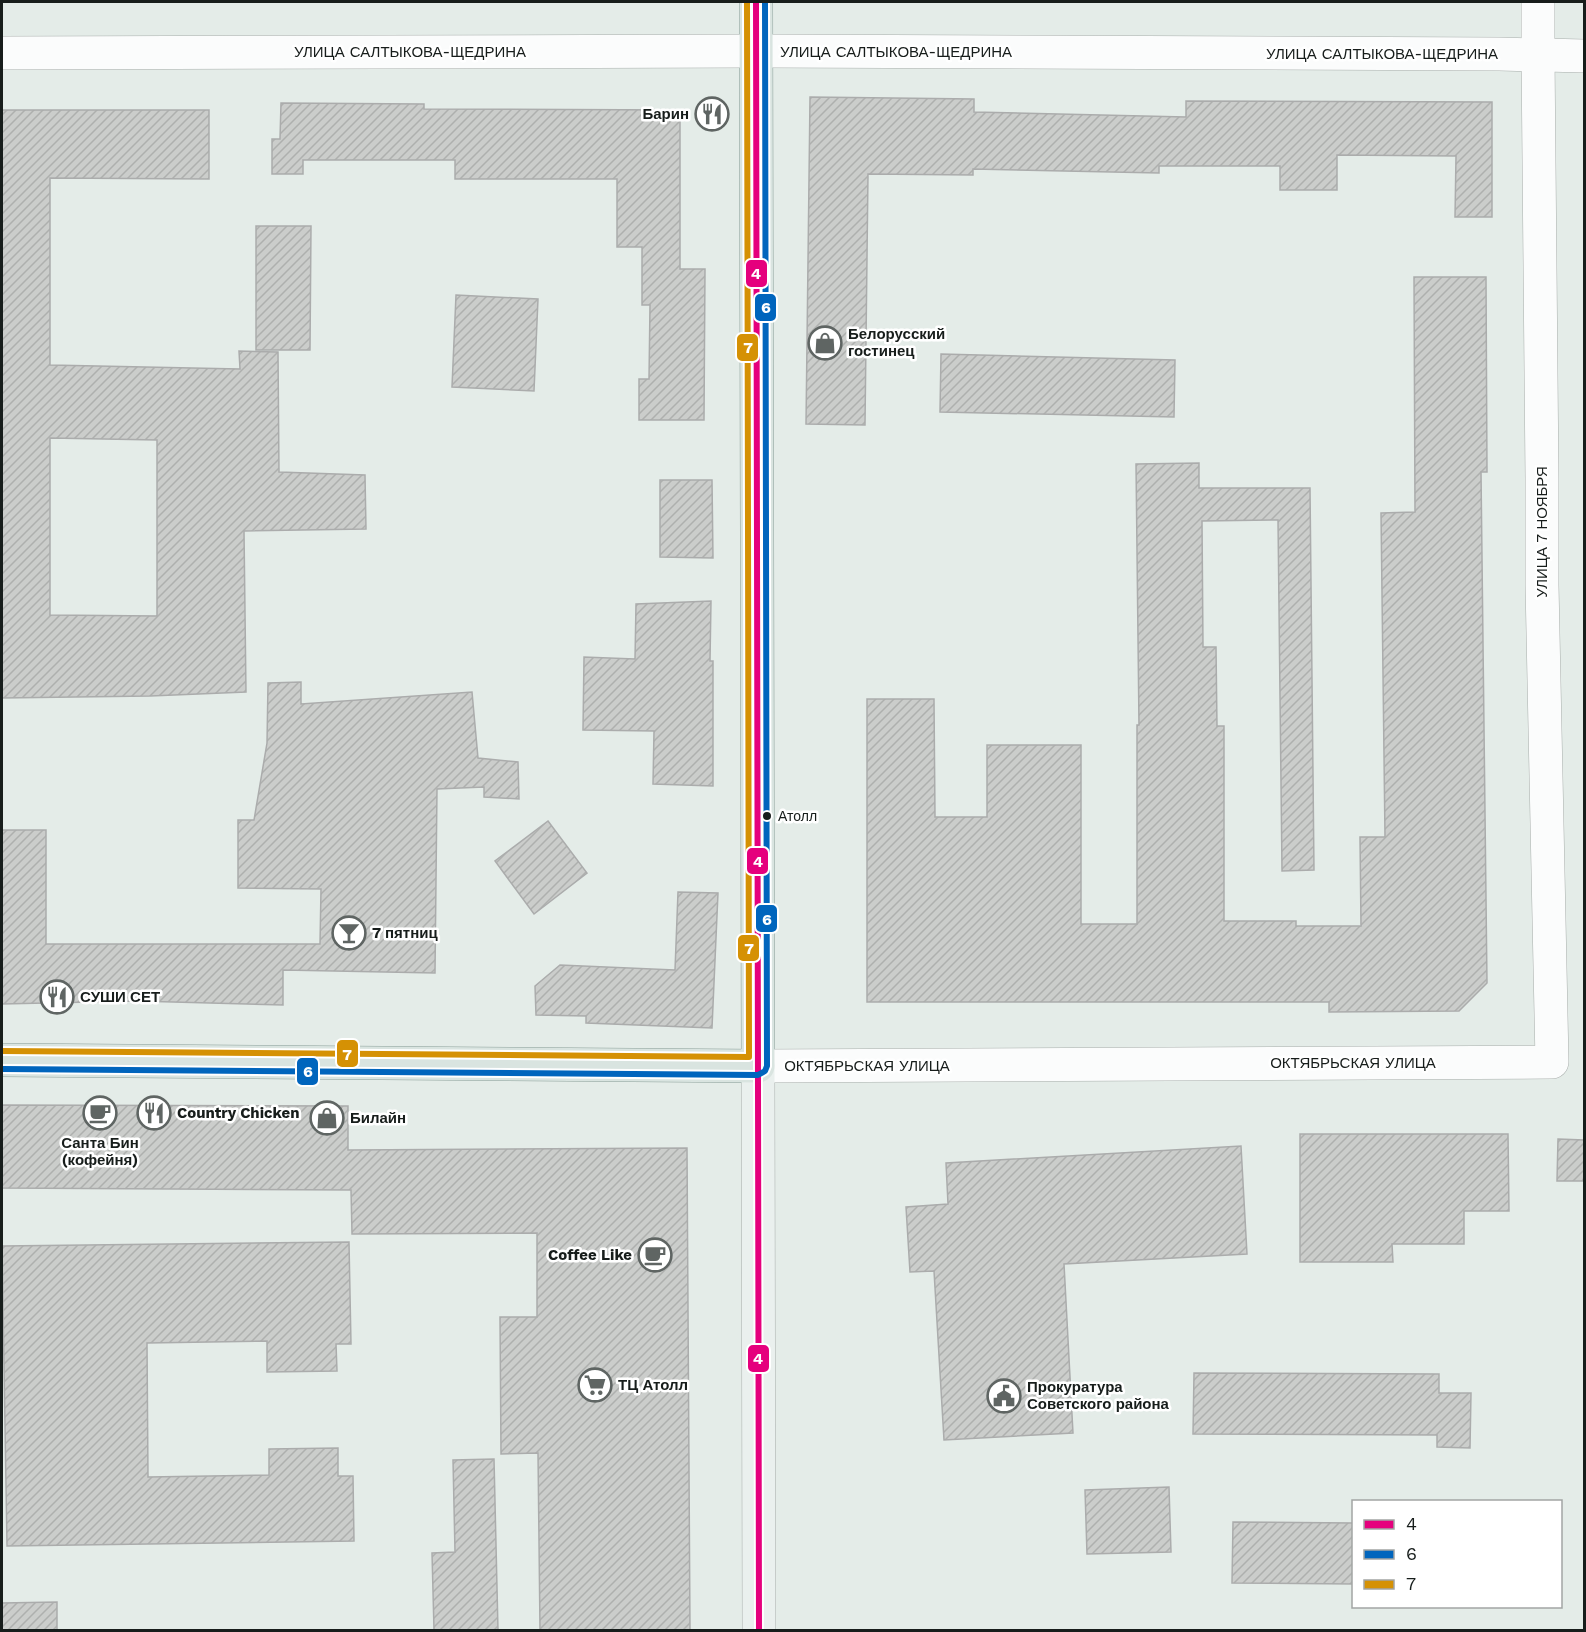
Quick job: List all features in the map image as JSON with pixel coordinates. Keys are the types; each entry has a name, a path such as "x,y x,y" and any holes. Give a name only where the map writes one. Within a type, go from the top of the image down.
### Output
{"main road":[{"path":"756,2 759,1630"},
{"name":"ОКТЯБРЬСКАЯ УЛИЦА","path":"2,1060 758,1066"}],"street":[{"name":"УЛИЦА 7 НОЯБРЯ","path":"1538,2 1542,596 1552,1062"},
{"name":"УЛИЦА САЛТЫКОВА-ЩЕДРИНА","path":"2,53 755,51 1584,56"},
{"name":"ОКТЯБРЬСКАЯ УЛИЦА","path":"758,1066 1552,1062"}],"building":[{"path":"810,97 974,99 974,112 1186,117 1186,101 1492,102 1492,217 1455,217 1456,156 1337,155 1337,190 1280,190 1280,166 1159,166 1159,173 973,169 973,175 868,174 865,425 806,424"},
{"path":"281,103 424,104 424,109 680,110 680,269 705,269 704,420 639,420 639,379 649,379 650,305 642,305 642,247 617,247 617,179 455,179 455,160 303,160 303,174 272,174 272,139 280,139"},
{"path":"2,110 209,110 209,179 50,178 50,365 240,369 239,351 278,352 279,472 365,475 366,529 244,531 246,692 2,698","holes":["50,438 157,440 157,616 50,615"]},
{"path":"256,226 311,226 310,350 256,350"},
{"path":"1414,277 1486,277 1487,472 1481,472 1487,983 1459,1011 1329,1012 1329,1002 867,1002 867,699 934,699 935,817 987,817 987,745 1081,745 1081,924 1137,924 1137,725 1139,725 1136,464 1199,463 1199,488 1310,488 1314,870 1282,871 1278,520 1202,521 1203,647 1216,647 1217,726 1224,726 1224,921 1296,921 1296,926 1361,926 1360,837 1385,837 1381,513 1415,512"},
{"path":"456,295 538,299 534,391 452,387"},
{"path":"941,354 1175,360 1174,417 940,412"},
{"path":"660,480 712,480 713,558 660,557"},
{"path":"711,601 713,786 653,784 654,731 583,730 584,657 635,659 636,604"},
{"path":"301,682 301,704 472,692 478,758 518,762 519,799 484,797 484,787 437,789 435,973 283,970 283,1005 136,1001 2,1004 2,830 46,830 46,944 320,944 321,889 238,888 238,820 254,820 267,743 268,683"},
{"path":"548,821 587,873 534,914 495,861"},
{"path":"678,892 718,893 712,1028 586,1023 586,1016 536,1015 535,986 560,965 675,970"},
{"name":"ТЦ Атолл","path":"2,1105 348,1106 348,1150 687,1148 690,1630 540,1630 538,1453 501,1454 500,1317 537,1317 537,1233 352,1234 351,1190 2,1188"},
{"path":"1300,1134 1508,1134 1509,1211 1464,1211 1464,1244 1392,1244 1393,1262 1300,1262"},
{"path":"1558,1139 1584,1140 1583,1181 1557,1181"},
{"path":"1241,1146 1247,1254 1064,1264 1073,1433 944,1440 934,1271 910,1272 906,1207 948,1204 946,1163"},
{"path":"349,1242 351,1344 336,1344 337,1371 267,1372 267,1341 147,1343 148,1477 269,1475 269,1449 338,1448 338,1476 353,1476 354,1541 7,1546 2,1246"},
{"path":"1194,1373 1439,1374 1439,1393 1471,1393 1470,1448 1437,1447 1437,1435 1193,1434"},
{"path":"494,1459 498,1630 434,1630 432,1553 455,1552 453,1460"},
{"path":"1169,1487 1171,1552 1087,1554 1085,1490"},
{"path":"1233,1522 1352,1523 1352,1584 1232,1583"},
{"path":"57,1602 57,1630 2,1630 2,1603"}],"transit line":[{"name":"7","path":"2,1051 749,1057 747,2"},
{"name":"4","path":"756,2 759,1630"},
{"name":"6","path":"2,1069 758,1075 765,1071 767,1066 765,2"}],"place":[{"name":"Барин","path":"712,114"},
{"name":"Белорусский гостинец","path":"825,343"},
{"name":"Атолл","path":"767,816"},
{"name":"7 пятниц","path":"349,933"},
{"name":"СУШИ СЕТ","path":"57,997"},
{"name":"Санта Бин (кофейня)","path":"100,1113"},
{"name":"Country Chicken","path":"154,1113"},
{"name":"Билайн","path":"327,1118"},
{"name":"Coffee Like","path":"655,1255"},
{"name":"ТЦ Атолл","path":"595,1385"},
{"name":"Прокуратура Советского района","path":"1004,1396"}]}
